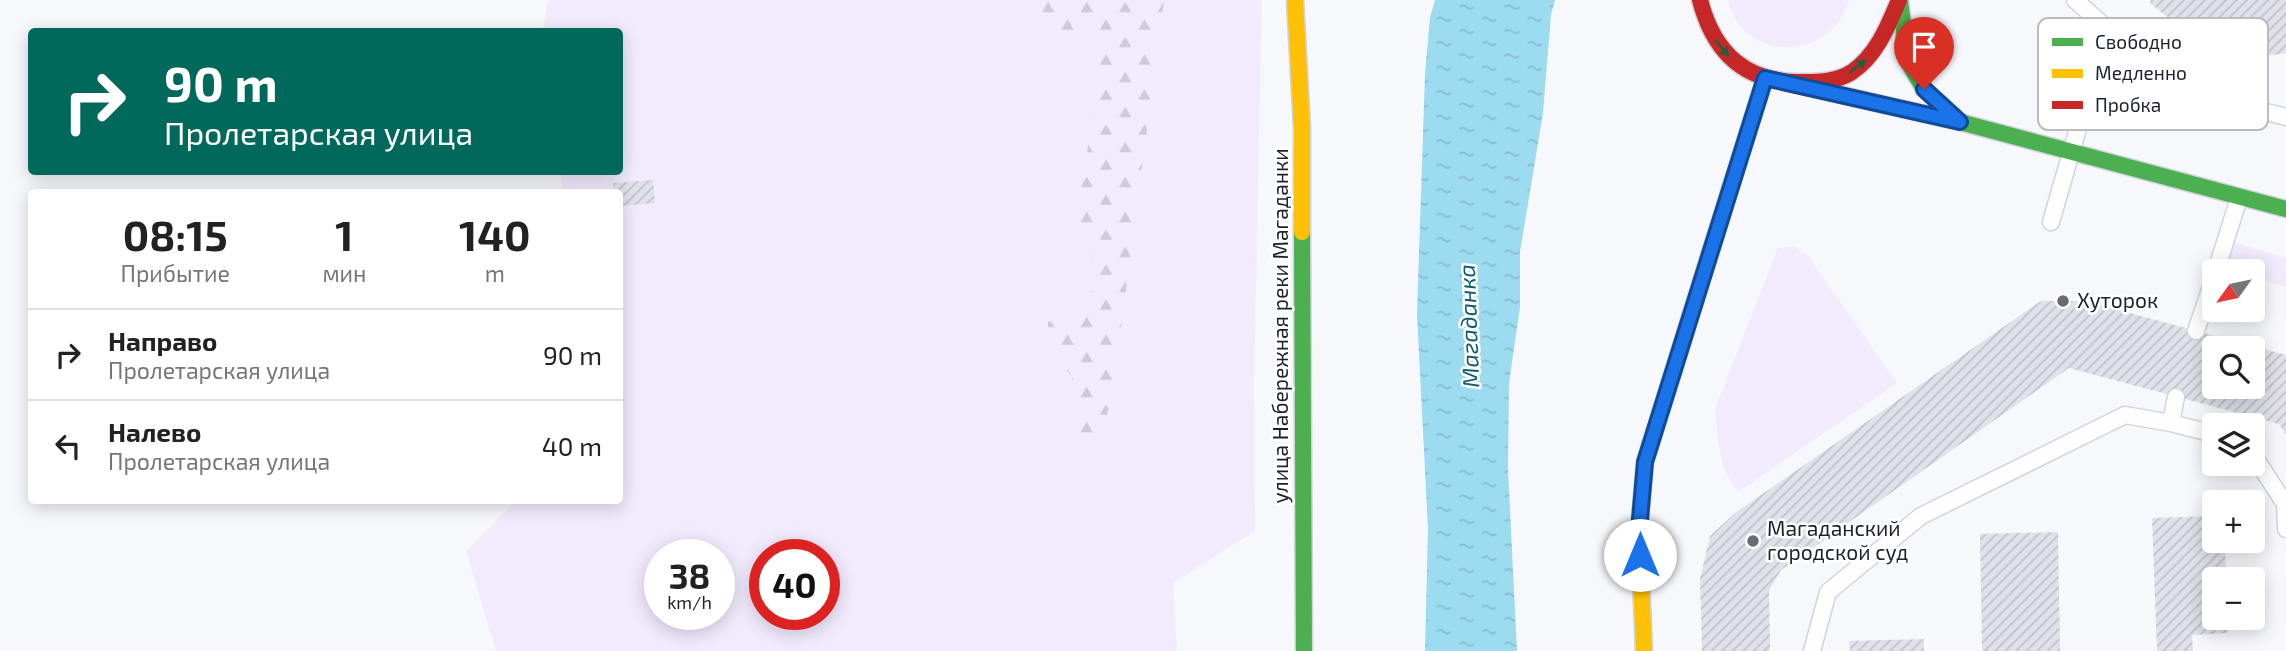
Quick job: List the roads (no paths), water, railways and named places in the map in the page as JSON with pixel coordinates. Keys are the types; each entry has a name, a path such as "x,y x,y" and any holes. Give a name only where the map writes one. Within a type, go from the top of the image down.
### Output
{"street":[{"name":"улица Набережная реки Магаданки","path":"1295,0 1301,128 1304,651"},
{"path":"1700,0 1703,19 1719,47 1740,67 1765,78 1960,122 2286,209"},
{"path":"1794,84 1831,81 1852,72 1870,56 1885,34 1899,0"},
{"path":"1899,0 1908,62 1924,89 1960,122"},
{"path":"1644,651 1639,531 1645,462 1765,78"}],"lane":[{"path":"2075,0 2095,18"},
{"path":"2268,112 2286,117"},
{"path":"2051,222 2078,130"},
{"path":"2220,259 2239,198"},
{"path":"2196,331 2202,313"},
{"path":"2171,423 2176,397"},
{"path":"1812,651 1828,592 1921,516 2125,415 2202,432"},
{"path":"2265,473 2285,505 2286,529"}],"water":[{"name":"Магаданка","path":"1435,0 1555,0 1551,15 1543,113 1520,252 1520,307 1509,383 1508,469 1517,651 1425,651 1428,529 1417,314 1425,74 1430,17"}],"place":[{"name":"Хуторок","path":"2063,301"},
{"name":"Магаданский городской суд","path":"1753,541"}]}
